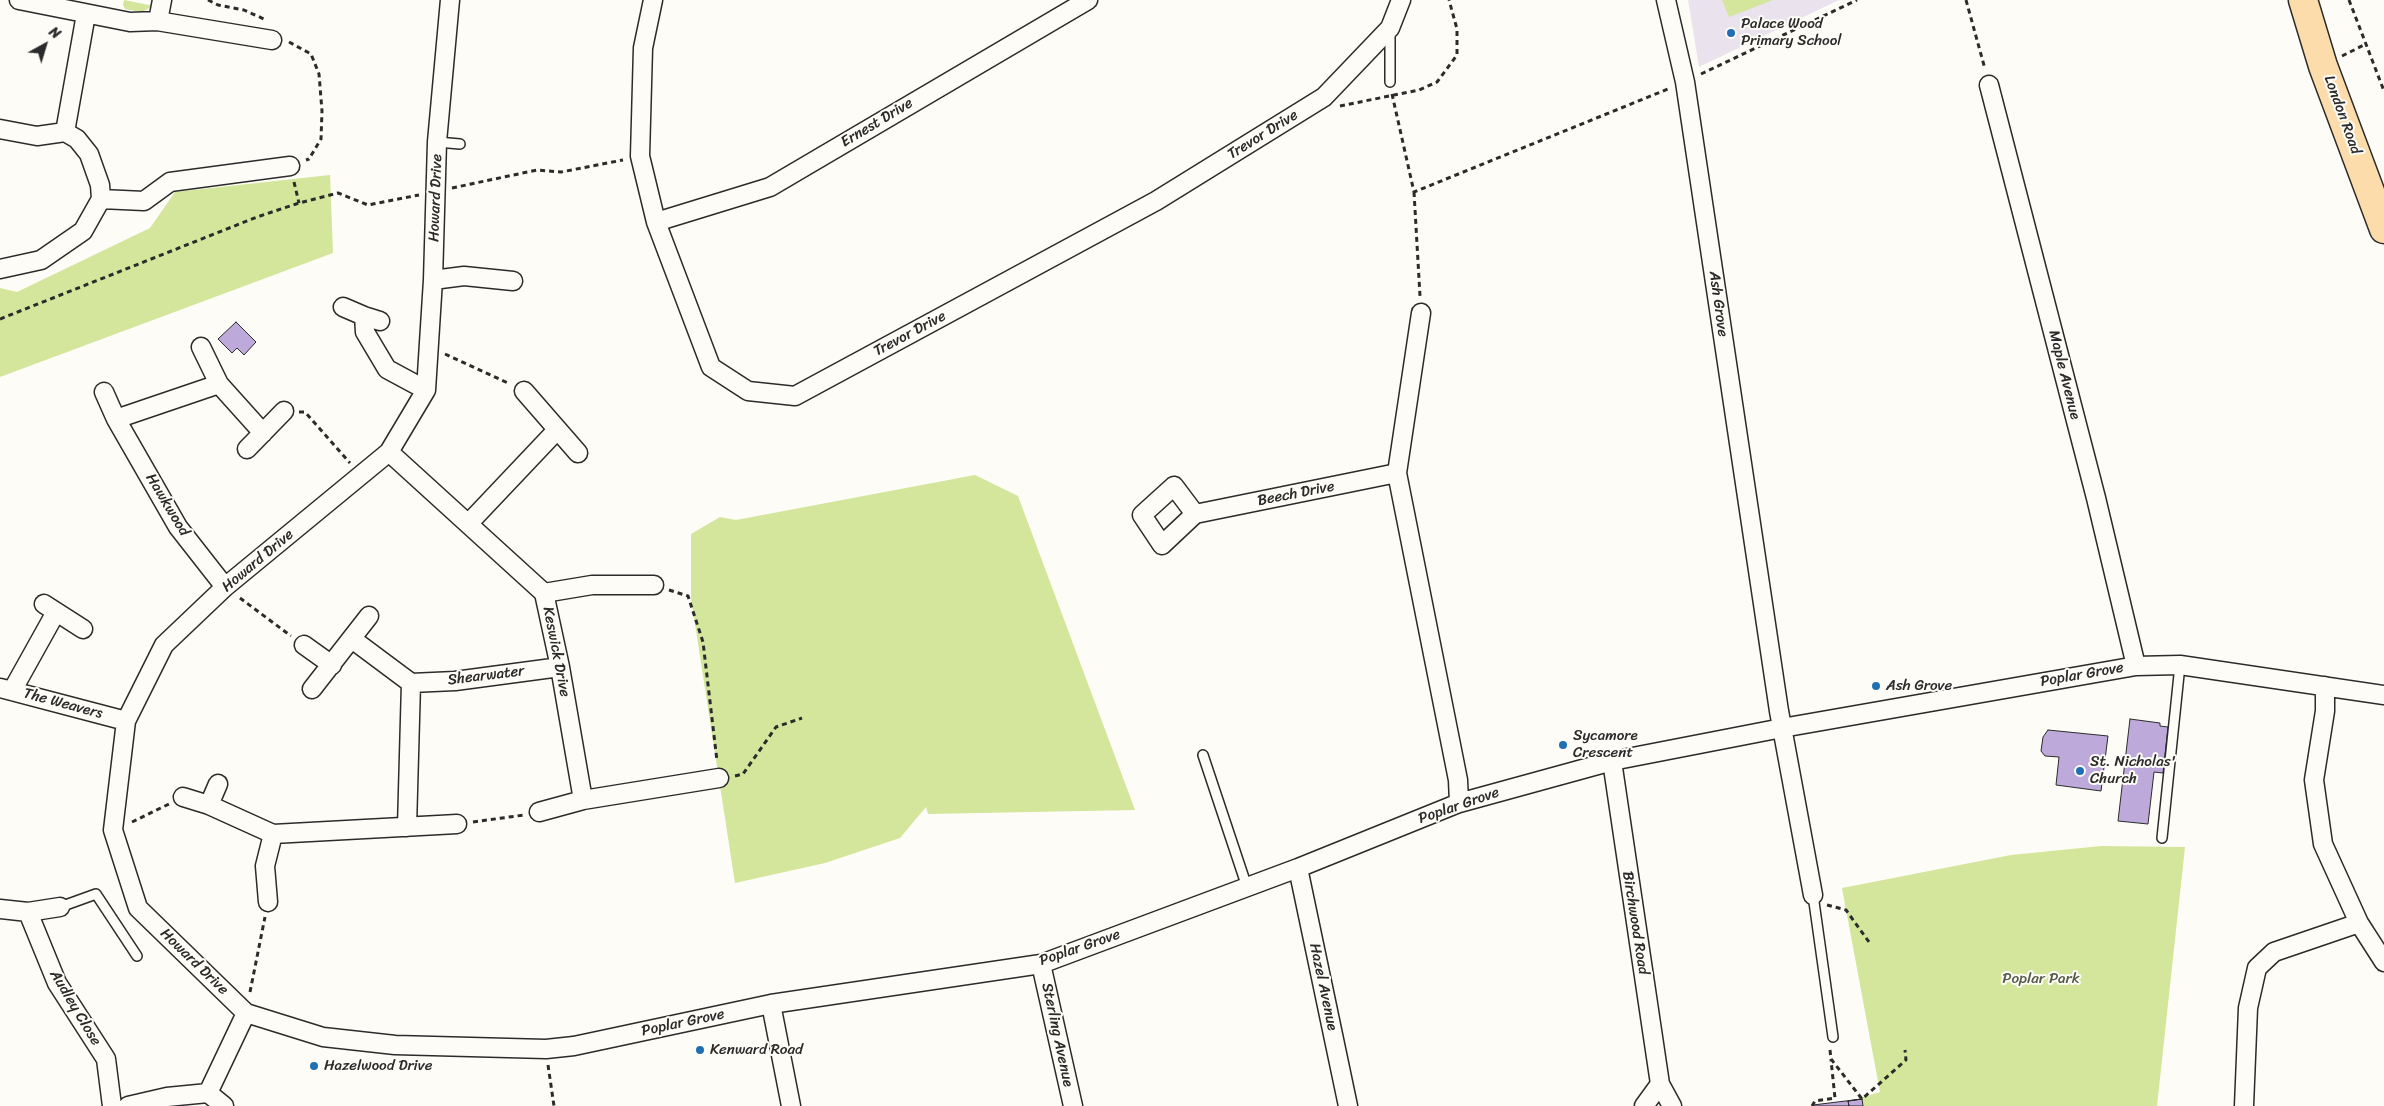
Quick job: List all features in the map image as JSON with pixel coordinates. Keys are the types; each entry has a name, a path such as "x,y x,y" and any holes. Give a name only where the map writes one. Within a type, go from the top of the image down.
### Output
{"main road":[{"name":"London Road","path":"2303,0 2323,66 2384,229"}],"street":[{"path":"19,0 130,22 157,21 272,40"},
{"path":"157,21 162,0"},
{"name":"Howard Drive","path":"323,1037 246,1013 138,908 113,830 126,720 164,646 225,587 389,452 426,390 433,280 437,142 450,0"},
{"name":"Trevor Drive","path":"653,0 643,48 640,156 656,222 711,367 748,390 795,396 1156,201 1324,97 1390,28 1401,0"},
{"name":"Ernest Drive","path":"656,222 770,187 1088,0"},
{"name":"Ash Grove","path":"1666,0 1686,82 1782,728"},
{"path":"65,132 86,14"},
{"name":"Maple Avenue","path":"1989,84 2096,498 2136,666"},
{"path":"0,129 37,136 65,132 77,139 89,154 100,185 101,199 83,231 41,260 0,269"},
{"path":"101,199 144,201 170,182 290,166"},
{"path":"433,280 464,276 513,281"},
{"path":"343,306 372,318 365,332 387,369 426,390"},
{"path":"1420,313 1397,473 1458,780 1459,803"},
{"path":"201,347 219,384 263,433"},
{"path":"116,419 219,384"},
{"path":"524,391 578,453"},
{"name":"Hawkwood","path":"104,392 116,419 178,527 225,587"},
{"path":"246,449 284,411"},
{"path":"468,524 558,430"},
{"name":"Keswick Drive","path":"389,452 544,594 560,667 583,800"},
{"name":"Beech Drive","path":"1195,514 1397,473"},
{"path":"544,594 592,585 654,585"},
{"path":"6,689 50,608 84,629"},
{"path":"312,689 368,616"},
{"path":"352,639 411,683 407,827"},
{"path":"304,645 332,665"},
{"name":"Poplar Grove","path":"323,1037 395,1045 546,1049 574,1046 771,1004 1041,964 1298,868 1459,803 1612,761 1782,728 2136,666 2180,665 2384,695"},
{"name":"Shearwater","path":"411,683 455,681 560,667"},
{"path":"2325,686 2325,711 2314,780 2323,844 2358,923 2384,962"},
{"name":"The Weavers","path":"6,689 126,720"},
{"path":"1782,728 1814,900"},
{"name":"Birchwood Road","path":"1612,761 1660,1084 1672,1106"},
{"path":"539,812 583,800 719,778"},
{"path":"209,805 218,784"},
{"path":"183,797 209,805 272,834 457,824"},
{"path":"268,902 265,866 272,834"},
{"name":"Hazel Avenue","path":"1298,868 1348,1106"},
{"path":"0,909 28,912 60,907"},
{"name":"Audley Close","path":"28,912 57,984 106,1059 112,1106"},
{"path":"2244,1106 2248,1008 2257,968 2274,952 2358,923"},
{"name":"Sterling Avenue","path":"1041,964 1073,1106"},
{"path":"771,1004 791,1106"},
{"path":"208,1093 246,1013"},
{"path":"1644,1106 1660,1084"},
{"path":"128,1106 167,1097 208,1093 224,1106"}],"lane":[{"path":"1390,28 1390,82"},
{"path":"437,142 460,144"},
{"path":"2162,838 2180,665"},
{"path":"1203,754 1247,887"},
{"path":"60,907 96,894 137,956"},
{"path":"1814,900 1833,1037"}],"path":[{"path":"1414,192 1686,82 1857,0"},
{"path":"1966,0 1989,84"},
{"path":"2349,0 2384,91"},
{"path":"272,40 291,42 310,54 320,74 321,139 309,159 290,166 300,203"},
{"path":"1390,82 1414,192 1420,313"},
{"path":"0,320 257,217 338,193 368,205 537,170 561,172 640,156"},
{"path":"429,346 524,391"},
{"path":"284,411 305,412 361,474"},
{"path":"654,585 688,596 704,642 719,778 743,774 776,727 802,718"},
{"path":"225,587 304,645"},
{"path":"113,830 183,797"},
{"path":"457,824 539,812"},
{"path":"1814,900 1846,910 1869,942"},
{"path":"246,1013 268,902"},
{"path":"1812,1106 1815,1101 1835,1098 1830,1047 1833,1037"},
{"path":"546,1049 554,1106"},
{"path":"1831,1059 1862,1099 1906,1060 1905,1050"}],"shaded area":[{"name":"Palace Wood Primary School","path":"1688,0 1839,0 1699,67"}],"green space":[{"path":"124,0 154,6 141,12 125,9 123,5"},
{"path":"1722,0 1773,0 1729,17"},
{"path":"330,175 333,253 0,377 0,288 17,292 150,228 175,192"},
{"path":"975,475 1018,496 1135,810 928,814 926,807 900,838 825,863 735,883 691,598 691,534 720,517 736,520"},
{"name":"Poplar Park","path":"2101,846 2185,847 2157,1106 1834,1106 1880,1092 1842,888 2011,855"}],"building":[{"path":"236,322 256,342 244,355 237,348 232,353 218,339"},
{"path":"2130,719 2160,723 2160,726 2168,727 2163,773 2154,772 2148,824 2118,821"},
{"name":"St. Nicholas' Church","path":"2048,730 2108,736 2101,791 2056,785 2059,757 2045,756 2041,751 2043,737"},
{"path":"1862,1099 1848,1101 1849,1106 1813,1106 1813,1105"},
{"path":"1862,1099 1863,1106 1849,1106 1848,1101"}],"place":[{"name":"Palace Wood Primary School","path":"1731,33"},
{"name":"Ash Grove","path":"1876,686"},
{"name":"Sycamore Crescent","path":"1563,745"},
{"name":"St. Nicholas' Church","path":"2080,771"},
{"name":"Kenward Road","path":"700,1050"},
{"name":"Hazelwood Drive","path":"314,1066"}]}
